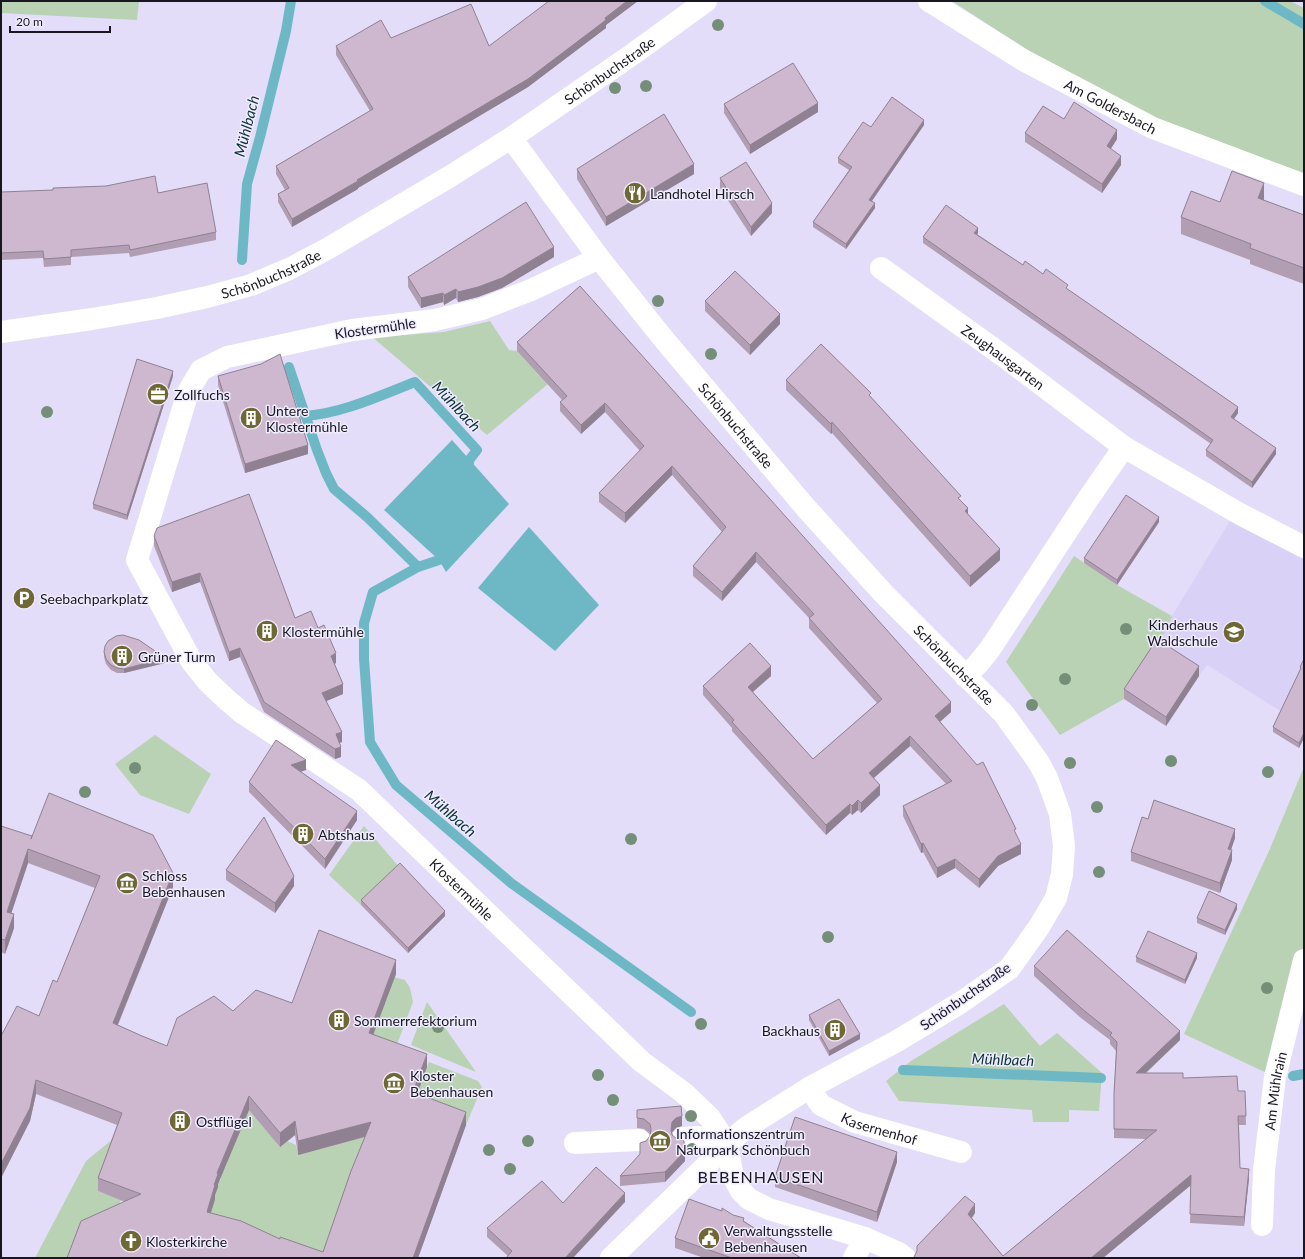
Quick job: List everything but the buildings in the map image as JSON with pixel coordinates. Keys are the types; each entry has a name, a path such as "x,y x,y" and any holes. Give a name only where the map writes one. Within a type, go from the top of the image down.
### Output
{"street":[{"name":"Schönbuchstraße","path":"1,332 92,319 208,297 251,285 289,269 327,249 449,177 511,138 706,1"},
{"name":"Am Goldersbach","path":"929,1 1024,60 1153,128 1304,185"},
{"name":"Schönbuchstraße","path":"511,138 599,258 667,343 806,508 884,594 1004,714 1040,763 1047,778 1060,814 1064,846 1062,874 1056,898 1039,927 1009,968 960,1003 897,1041 809,1088 747,1127 727,1144 611,1258"},
{"name":"Klostermühle","path":"599,258 530,290 482,309 435,320 352,330 267,348 227,357 201,370 188,392 137,560 192,662 208,682 226,700 241,712 359,790 642,1062 684,1093 696,1104 710,1118 727,1144"},
{"name":"Zeughausgarten","path":"881,268 1002,355 1124,447 1227,507 1304,547"},
{"path":"965,676 977,665 990,649 1088,499 1124,447"},
{"name":"Am Mühlrain","path":"1262,1225 1264,1170 1275,1077 1304,960"},
{"name":"Kasernenhof","path":"809,1088 821,1105 855,1122 961,1152"},
{"path":"683,1138 709,1138 727,1144 732,1172 741,1191 749,1198 769,1209 865,1238 899,1253 905,1258"},
{"path":"575,1143 638,1140"},
{"path":"854,1258 865,1238"}],"shaded area":[{"path":"1,1 139,1 137,20 1,13"},
{"path":"952,1 1290,1 1304,8 1304,185 1229,157 1029,51"},
{"path":"490,321 509,350 517,351 548,384 487,435 371,336 444,332"},
{"path":"452,440 509,504 446,572 439,560 384,510"},
{"name":"Kinderhaus Waldschule","path":"1231,519 1304,556 1304,723 1282,712 1207,665 1199,676 1157,648 1172,616"},
{"path":"529,527 599,605 555,651 478,588"},
{"path":"1074,556 1117,585 1172,616 1157,648 1124,699 1060,735 1006,662"},
{"path":"155,735 211,774 189,814 140,795 115,764"},
{"path":"1304,767 1304,960 1275,1077 1184,1034 1269,851"},
{"path":"364,826 400,868 361,905 329,875"},
{"path":"394,977 405,980 410,988 413,1002 393,1055 363,1044 371,1025 377,1027 380,1019 374,1016 387,999"},
{"path":"427,1002 476,1072 411,1045"},
{"path":"1004,1004 1040,1046 1057,1033 1102,1073 1099,1111 1069,1110 1069,1122 1033,1122 1032,1110 899,1101 886,1081 911,1061"},
{"path":"429,1062 478,1081 482,1087 466,1125 413,1106"},
{"path":"244,1104 280,1146 287,1141 296,1145 298,1155 323,1142 374,1136 330,1255 293,1258 204,1215 217,1190 217,1180 220,1181 221,1177 218,1176 226,1166"},
{"path":"114,1138 98,1191 121,1200 112,1225 73,1258 35,1258 86,1161"}],"waterway":[{"name":"Mühlbach","path":"242,260 247,184 286,31 291,1"},
{"path":"1265,1 1304,24"},
{"name":"Mühlbach","path":"289,367 317,450 334,489 367,517 418,567"},
{"name":"Mühlbach","path":"305,416 347,408 415,382 477,450 470,459 466,472"},
{"name":"Mühlbach","path":"443,548 439,560 418,567 373,592 364,623 364,659 370,742 396,785 511,883 691,1012"},
{"name":"Mühlbach","path":"903,1070 1101,1078"},
{"name":"Mühlbach","path":"1293,1076 1304,1074"}],"place":[{"name":"Landhotel Hirsch","path":"635,193"},
{"name":"Zollfuchs","path":"158,394"},
{"name":"Untere Klostermühle","path":"251,418"},
{"name":"Seebachparkplatz","path":"24,598"},
{"name":"Klostermühle","path":"267,631"},
{"name":"Kinderhaus Waldschule","path":"1234,632"},
{"name":"Grüner Turm","path":"122,656"},
{"name":"Abtshaus","path":"303,834"},
{"name":"Schloss Bebenhausen","path":"127,883"},
{"name":"Sommerrefektorium","path":"339,1020"},
{"name":"Backhaus","path":"835,1030"},
{"name":"Kloster Bebenhausen","path":"394,1083"},
{"name":"Ostflügel","path":"180,1121"},
{"name":"Informationszentrum Naturpark Schönbuch","path":"660,1141"},
{"name":"Verwaltungsstelle Bebenhausen","path":"709,1238"},
{"name":"Klosterkirche","path":"131,1241"}],"district":[{"name":"BEBENHAUSEN","path":"761,1176"}]}
